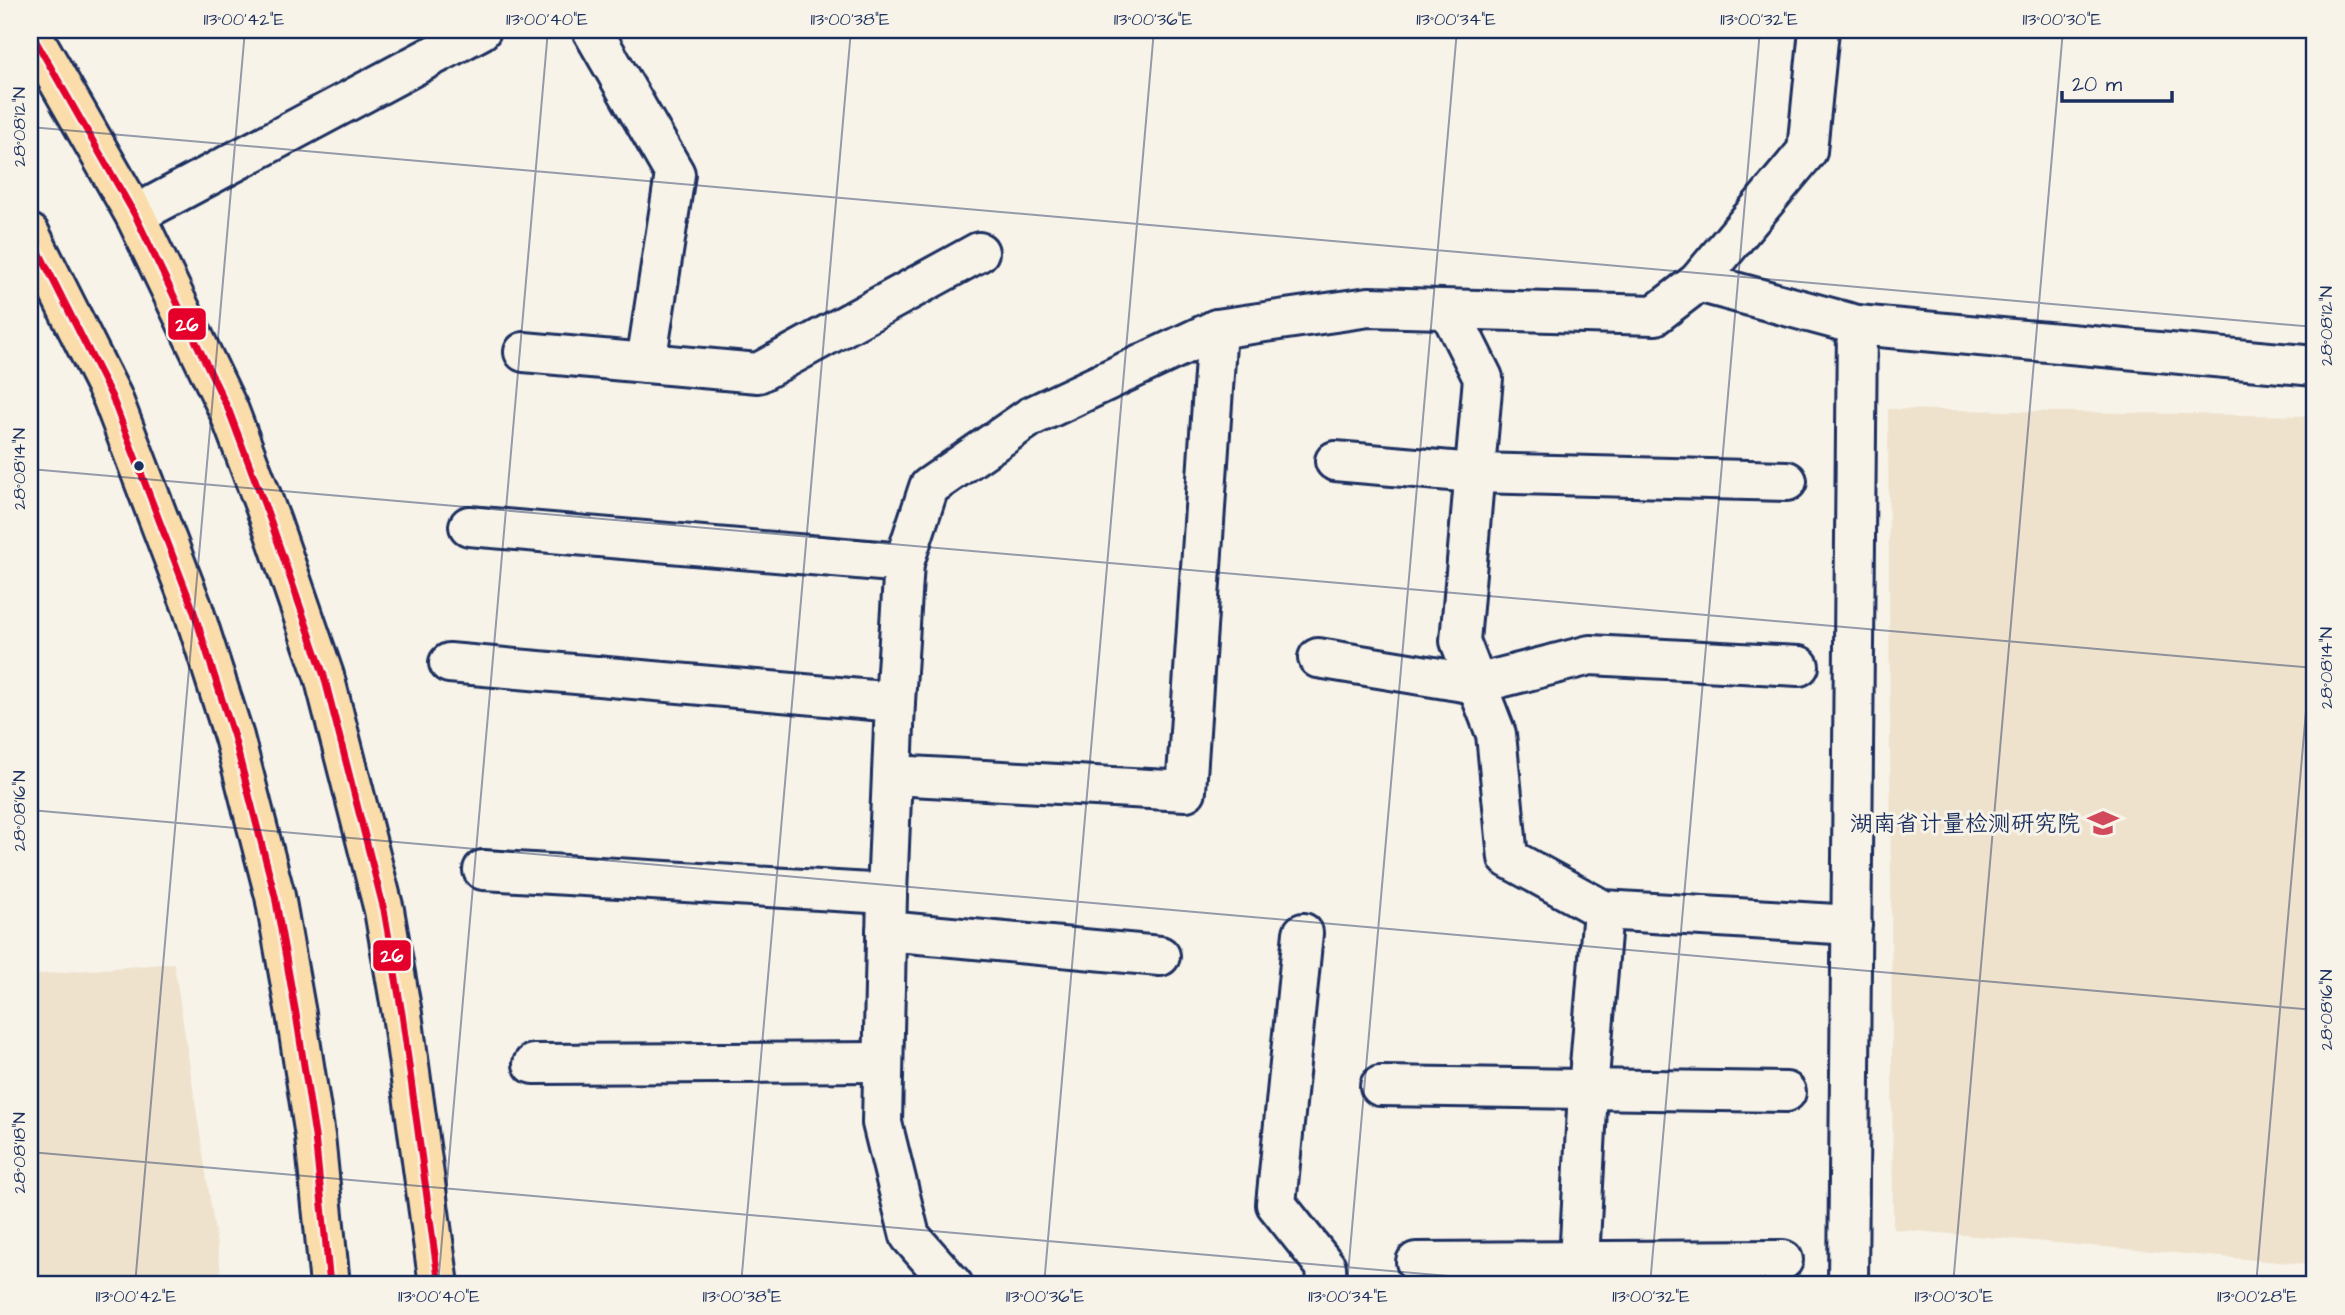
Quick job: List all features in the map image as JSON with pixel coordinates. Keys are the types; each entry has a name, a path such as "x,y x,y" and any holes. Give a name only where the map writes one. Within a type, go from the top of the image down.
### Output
{"main road":[{"path":"30,31 135,215 229,411 324,676 384,910 402,1014 439,1285"},
{"path":"30,234 112,397 193,609 234,737 275,896 296,1014 315,1136 330,1285"}],"street":[{"path":"135,215 481,30"},
{"path":"592,30 675,174 646,363"},
{"path":"953,1285 910,1236 883,1123 892,775 904,563 929,487 1030,417 1217,329 1369,307 1655,315 1698,282 1807,151 1819,30"},
{"path":"524,352 758,373 979,252"},
{"path":"1698,282 1857,325 2315,366"},
{"path":"1449,310 1483,378 1460,641 1496,734 1508,858 1603,910 1852,925"},
{"path":"1848,1285 1857,325"},
{"path":"892,775 1186,791 1217,329"},
{"path":"1335,461 1474,473 1787,481"},
{"path":"469,527 904,563"},
{"path":"1318,658 1476,684 1590,655 1799,666"},
{"path":"449,663 895,702"},
{"path":"483,870 887,913 1160,956"},
{"path":"1580,1261 1588,1090 1603,910"},
{"path":"1303,933 1276,1204 1326,1267 1327,1285"},
{"path":"533,1064 883,1062"},
{"path":"1380,1086 1786,1091"},
{"path":"1416,1262 1783,1261"}],"shaded area":[{"name":"湖南省计量检测研究院","path":"1888,409 2315,416 2315,1265 1893,1229"},
{"path":"174,963 223,1285 30,1285 30,975"}],"transit line":[{"name":"26","path":"30,31 135,215 229,411 324,676 384,910 402,1014 439,1285"},
{"name":"26","path":"30,234 112,397 193,609 234,737 275,896 296,1014 315,1136 330,1285"}],"place":[{"name":"湖南省计量检测研究院","path":"2103,823"}]}
